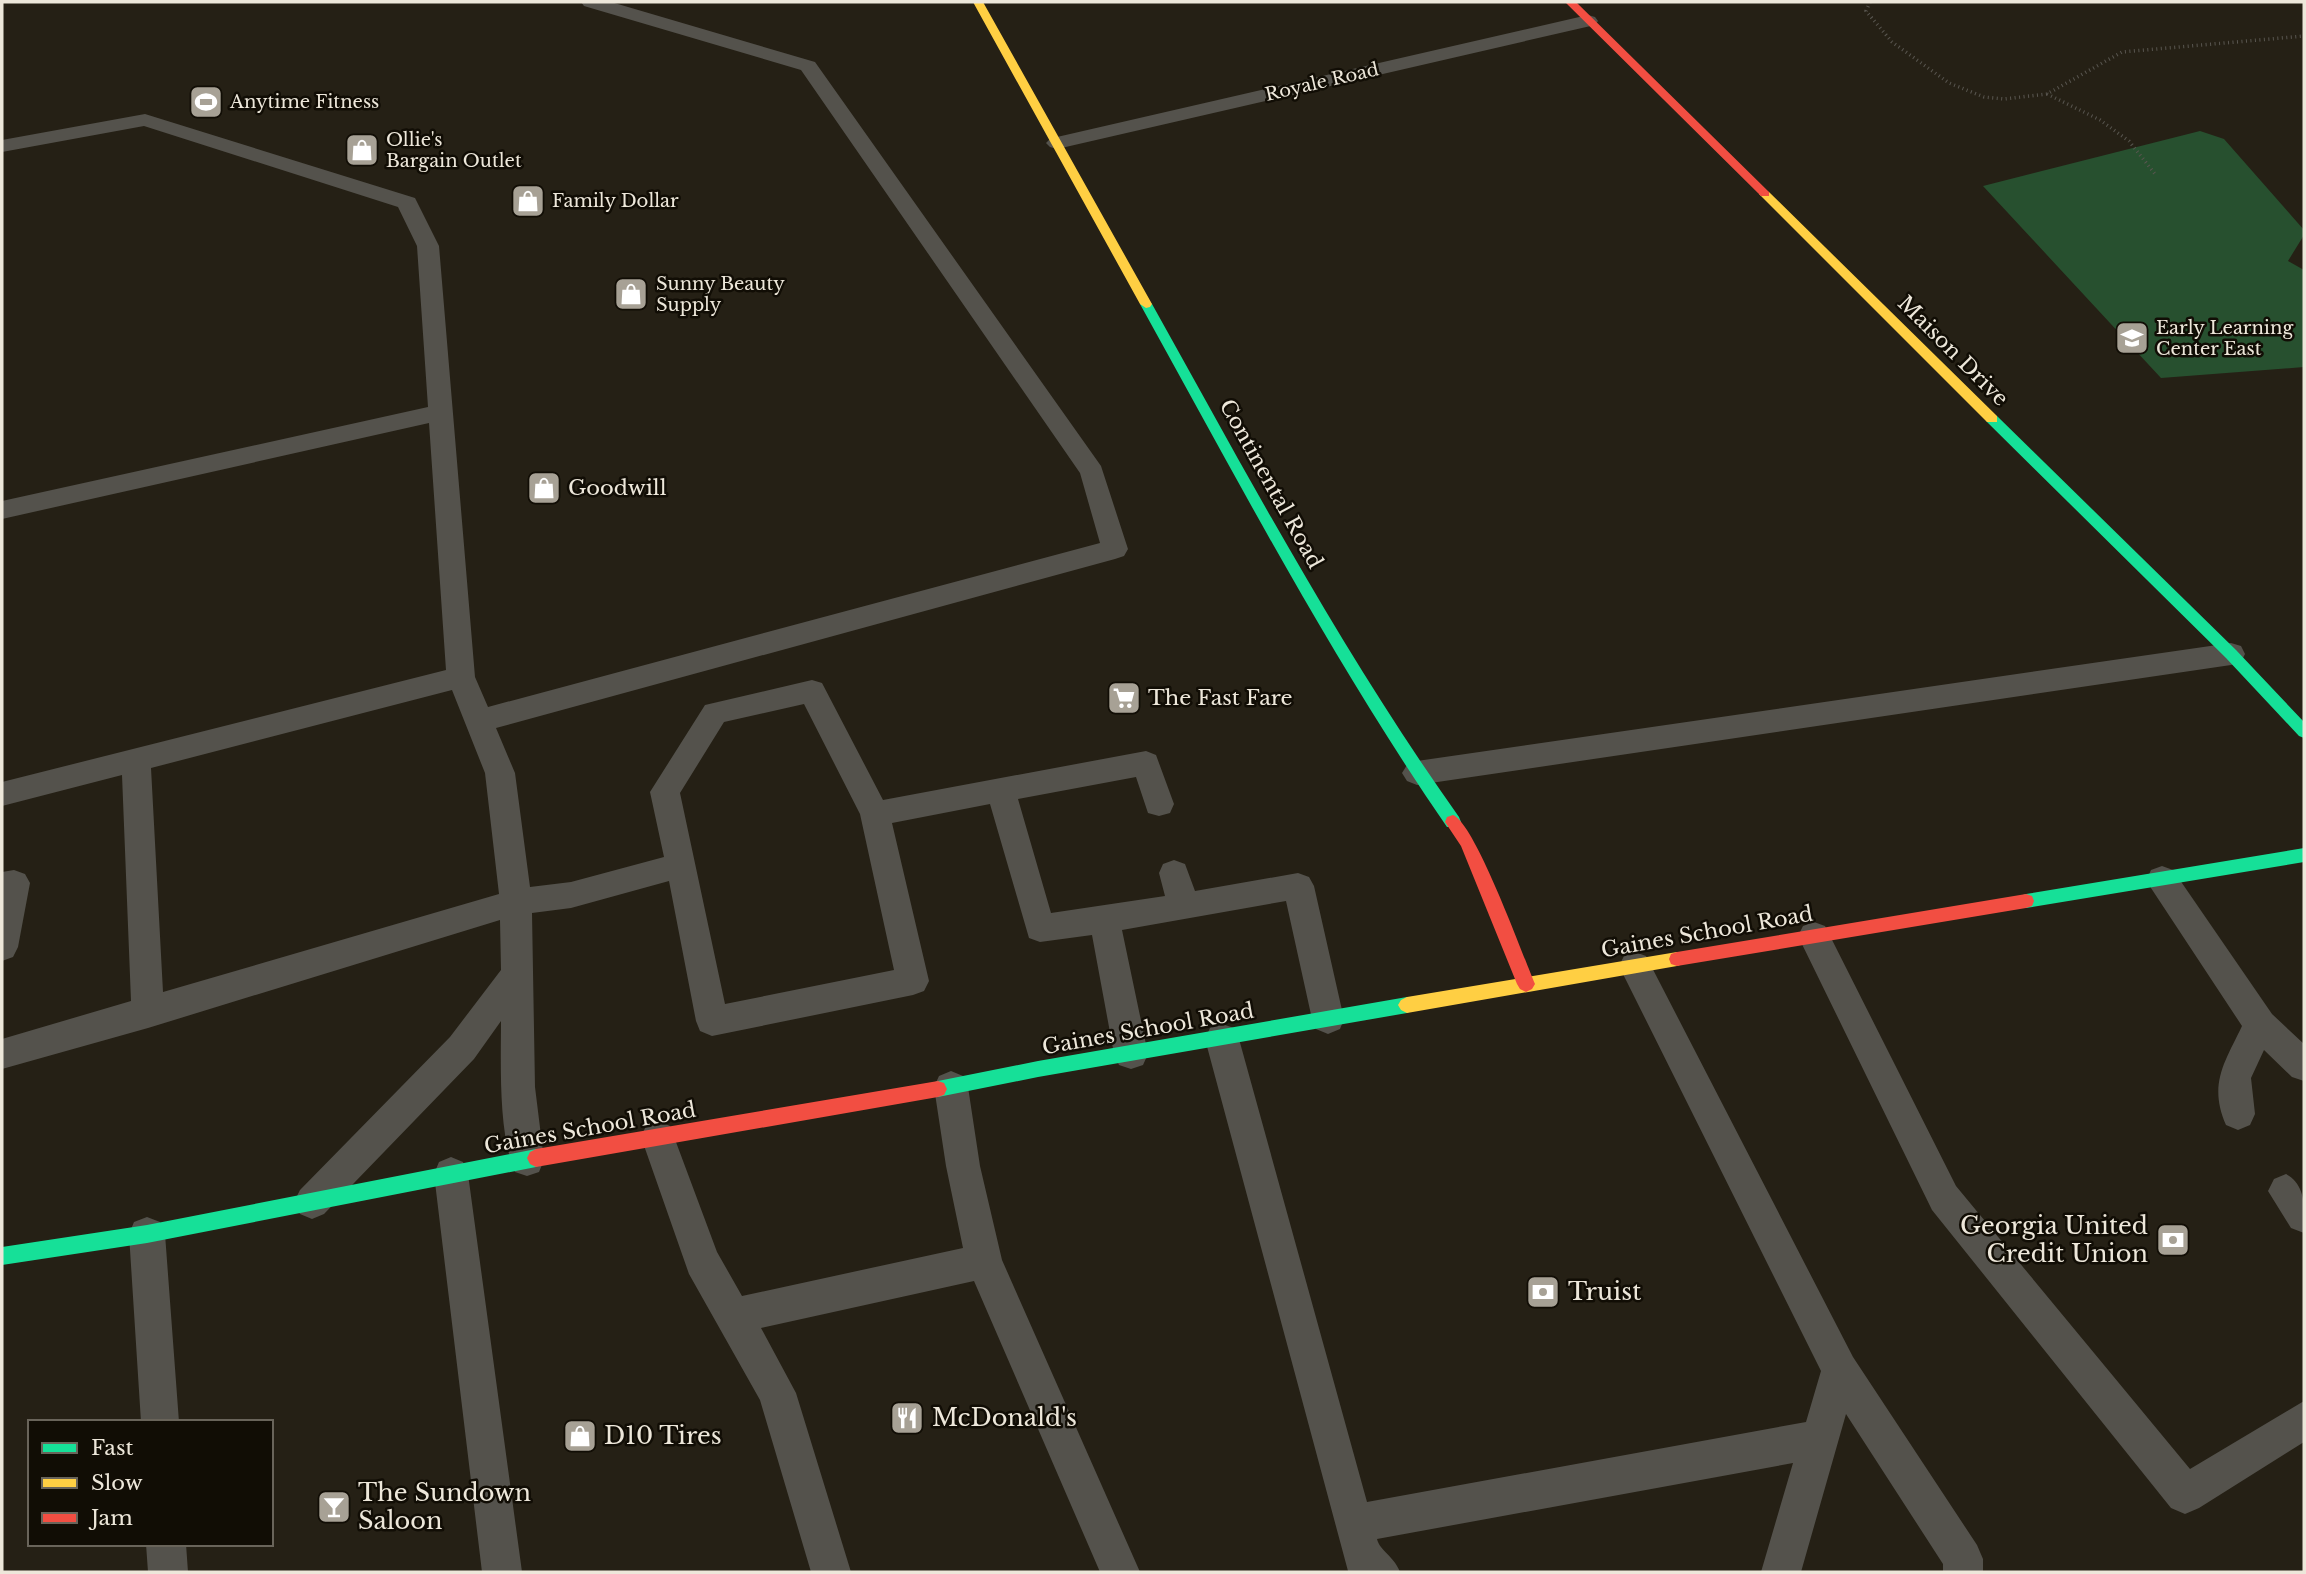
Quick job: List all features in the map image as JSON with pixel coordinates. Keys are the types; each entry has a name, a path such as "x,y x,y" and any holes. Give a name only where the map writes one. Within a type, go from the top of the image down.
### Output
{"street":[{"name":"Continental Road","path":"978,2 1310,598 1417,773 1468,843 1526,984"},
{"name":"Maison Drive","path":"1570,2 2231,654 2304,732"},
{"name":"Gaines School Road","path":"2,1256 147,1234 527,1160 1526,984 2304,855"}],"lane":[{"path":"479,721 1115,549 1092,472 808,66 591,2"},
{"name":"Royale Road","path":"1057,144 1588,21"},
{"path":"2,146 145,120 407,203 428,246 461,677 500,774 516,902 518,1087 527,1160"},
{"path":"2,510 441,412"},
{"path":"1417,773 2231,654"},
{"path":"2,794 461,677"},
{"path":"812,691 875,814 913,981 712,1021 681,865 666,792 715,713 812,691"},
{"path":"136,758 148,1013"},
{"path":"875,814 1146,763 1159,804"},
{"path":"1001,791 1040,928 1104,920 1298,886 1328,1019"},
{"path":"2,1054 516,902 571,895 681,865"},
{"path":"1174,873 1183,905"},
{"path":"2162,879 2260,1024 2304,1066"},
{"path":"2,886 14,883 2,947"},
{"path":"1104,920 1118,978 1131,1054"},
{"path":"1814,936 1944,1198 2185,1494 2304,1420"},
{"path":"1635,966 1840,1370 1963,1559 1963,1572"},
{"path":"312,1202 463,1048 516,975"},
{"path":"2238,1114 2234,1078 2260,1024"},
{"path":"1222,1039 1362,1557 1380,1572"},
{"path":"951,1087 963,1166 984,1261 1120,1572"},
{"path":"659,1137 702,1261 777,1393 831,1572"},
{"path":"451,1174 502,1572"},
{"path":"147,1234 160,1420"},
{"path":"733,1316 984,1261"},
{"path":"1781,1572 1840,1370"},
{"path":"1353,1524 1820,1440"},
{"path":"166,1546 168,1572"}],"path":[{"path":"1870,2 1867,11 1892,42 1949,83 1984,97 2004,99 2046,94 2122,52 2304,36"},
{"path":"2046,94 2100,120 2129,141 2155,174"}],"green space":[{"path":"2200,131 2224,139 2304,230 2304,235 2288,261 2304,270 2304,367 2161,378 1983,186"}],"traffic: fast":[{"path":"1146,304 1330,633 1369,697 1453,822"},
{"path":"1992,419 2231,654 2304,732"},
{"path":"2026,901 2304,855"},
{"path":"938,1089 1407,1005"},
{"path":"2,1256 147,1234 536,1158"}],"traffic: slow":[{"path":"978,2 1146,304"},
{"path":"1765,194 1992,419"},
{"path":"1407,1005 1677,959"}],"traffic: jam":[{"path":"1570,2 1765,194"},
{"path":"1453,822 1468,843 1526,984"},
{"path":"1677,959 2026,901"},
{"path":"536,1158 938,1089"}],"place":[{"name":"Anytime Fitness","path":"206,102"},
{"name":"Ollie's Bargain Outlet","path":"362,150"},
{"name":"Family Dollar","path":"528,201"},
{"name":"Sunny Beauty Supply","path":"631,294"},
{"name":"Early Learning Center East","path":"2132,338"},
{"name":"Goodwill","path":"544,488"},
{"name":"The Fast Fare","path":"1124,698"},
{"name":"Georgia United Credit Union","path":"2173,1240"},
{"name":"Truist","path":"1543,1292"},
{"name":"McDonald's","path":"907,1418"},
{"name":"D10 Tires","path":"580,1436"},
{"name":"The Sundown Saloon","path":"334,1507"}]}
